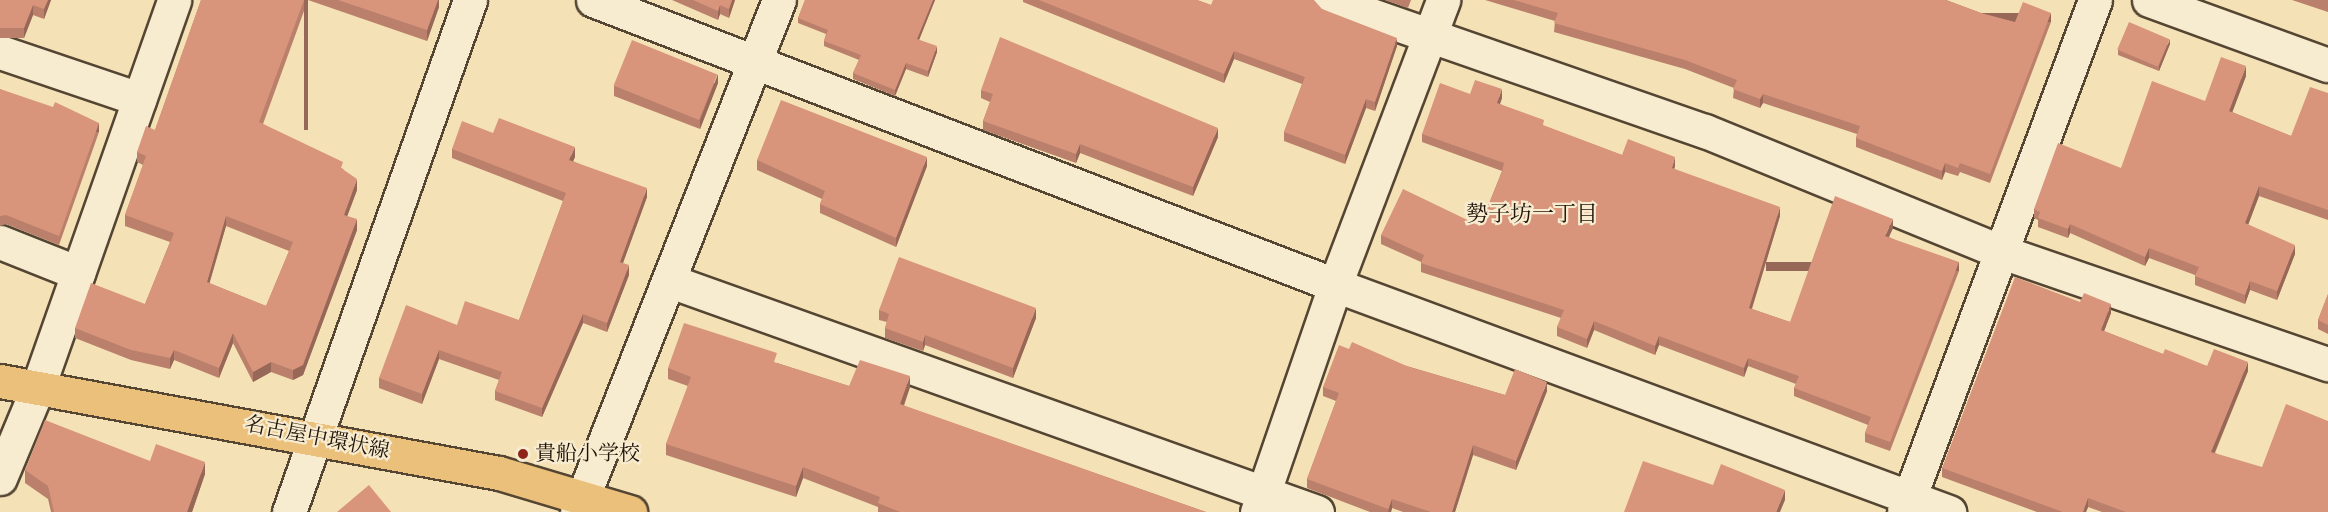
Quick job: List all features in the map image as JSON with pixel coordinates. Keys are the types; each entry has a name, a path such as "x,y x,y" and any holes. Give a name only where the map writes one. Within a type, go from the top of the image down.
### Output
{"main road":[{"name":"名古屋中環状線","path":"0,381 316,437 579,503 630,512"}],"street":[{"path":"0,478 38,387 174,0"},
{"path":"290,512 470,0"},
{"path":"593,0 1907,505 1949,512"},
{"path":"579,503 670,281 757,62 779,0"},
{"path":"1328,0 1429,39 1705,131 1999,250 2328,364"},
{"path":"1261,502 1335,285 1443,0"},
{"path":"1907,505 1999,250 2095,0"},
{"path":"2149,0 2328,65"},
{"path":"0,52 139,99"},
{"path":"0,242 78,273"},
{"path":"670,281 1261,502 1317,512"}],"building":[{"path":"0,0 48,0 44,9 33,5 24,28 0,28"},
{"path":"201,0 304,0 259,122 343,162 341,168 357,179 344,215 357,219 303,365 293,370 271,362 253,372 233,333 219,368 174,350 170,358 131,350 75,328 91,283 145,304 174,233 125,215 146,156 137,152 146,126 155,130","holes":["226,216 293,242 266,306 207,282"]},
{"path":"338,0 438,0 427,30"},
{"path":"693,0 732,0 729,9 720,5 718,11"},
{"path":"805,0 933,0 917,39 937,46 928,71 906,63 895,90 853,73 861,55 824,41 828,30 798,18"},
{"path":"1039,0 1197,0 1211,5 1213,0 1314,0 1322,9 1397,38 1375,102 1366,99 1345,155 1284,132 1305,77 1234,51 1224,74"},
{"path":"1514,0 1946,0 2015,22 2023,2 2051,13 1990,174 1960,163 1958,168 1945,163 1942,171 1856,138 1860,126 1763,94 1760,99 1733,89 1737,80 1685,60 1554,23 1558,13"},
{"path":"2129,22 2170,39 2158,67 2117,50"},
{"path":"1000,37 1218,128 1193,187 1080,144 1076,154 983,121 993,94 981,90"},
{"path":"632,40 717,74 699,120 614,85"},
{"path":"2221,57 2246,66 2229,111 2291,136 2310,87 2328,93 2328,210 2259,186 2245,223 2295,245 2277,291 2250,281 2245,295 2195,276 2199,267 2149,248 2145,257 2070,224 2068,229 2038,218 2040,212 2034,209 2058,143 2121,168 2152,81 2205,101"},
{"path":"1475,80 1502,89 1497,103 1544,120 1543,125 1622,155 1628,139 1675,157 1672,168 1780,207 1749,308 1790,322 1835,196 1893,219 1885,236 1959,262 1890,442 1865,433 1871,417 1794,388 1799,376 1748,358 1744,368 1659,336 1655,346 1594,321 1587,339 1557,327 1564,310 1421,263 1424,255 1381,235 1403,189 1480,226 1504,163 1422,134 1440,83 1470,94"},
{"path":"0,89 53,107 55,102 99,123 59,236 6,215 0,216"},
{"path":"781,100 927,157 896,238 820,204 825,191 757,160"},
{"path":"499,118 575,147 569,160 647,188 620,262 629,265 607,323 583,314 542,408 495,391 502,372 439,350 422,394 379,378 406,305 457,325 465,301 519,320 566,193 452,149 462,121 493,133"},
{"path":"899,257 1036,308 1013,368 925,335 923,342 885,328 889,314 879,310"},
{"path":"2015,277 2080,302 2084,293 2111,304 2101,330 2163,354 2165,349 2207,366 2214,349 2248,362 2211,452 2262,467 2286,404 2328,421 2328,512 2126,512 2088,498 2083,512 2063,512 1942,468"},
{"path":"2328,294 2328,325 2318,320"},
{"path":"684,323 777,353 774,362 849,386 860,360 910,376 900,404 1206,512 900,512 878,503 880,497 803,467 796,486 666,444 691,377 668,368"},
{"path":"1352,342 1409,367 1505,395 1515,369 1547,382 1516,461 1473,445 1452,512 1431,512 1392,499 1388,509 1307,479 1339,393 1323,387 1339,345 1349,349"},
{"path":"45,420 150,461 156,444 205,462 187,512 54,512 48,486 25,470"},
{"path":"1643,461 1713,485 1721,464 1785,490 1776,512 1624,512"},
{"path":"369,485 391,512 337,512"}],"place":[{"name":"貴船小学校","path":"523,454"}],"district":[{"name":"勢子坊一丁目","path":"1532,215"}]}
